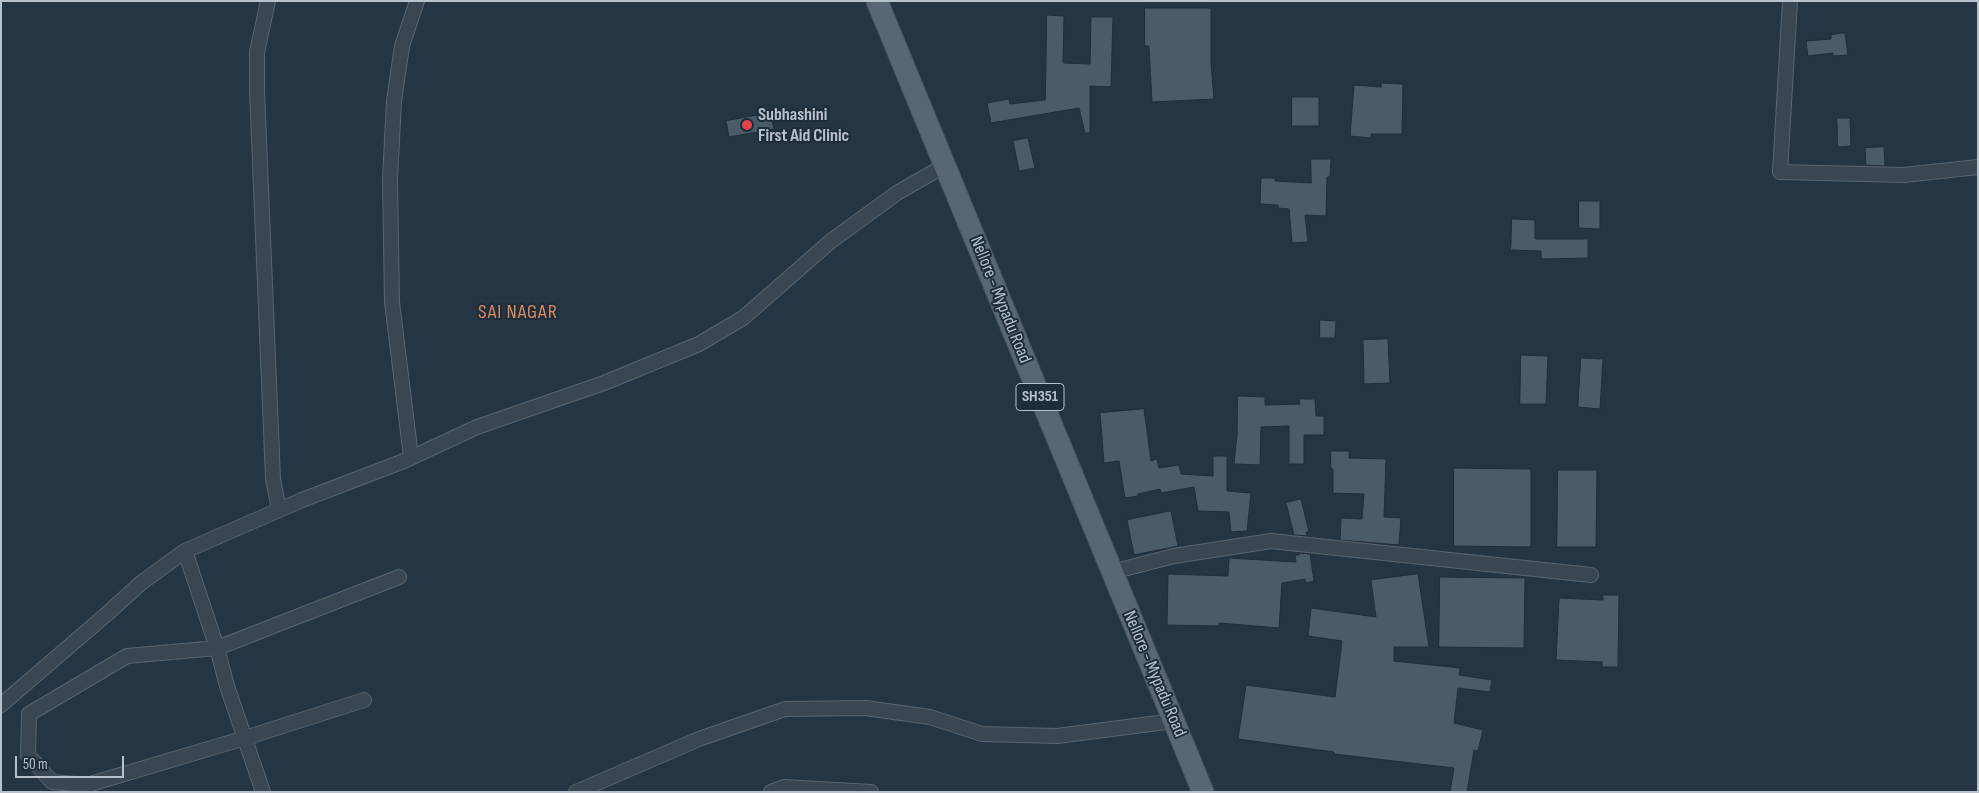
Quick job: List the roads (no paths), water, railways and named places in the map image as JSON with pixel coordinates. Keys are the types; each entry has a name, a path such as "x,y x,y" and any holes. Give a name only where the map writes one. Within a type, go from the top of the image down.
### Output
{"main road":[{"name":"Nellore - Mypadu Road","path":"877,1 1203,792"}],"street":[{"path":"268,1 257,52 256,91 273,480 279,510"},
{"path":"411,457 392,302 390,178 394,101 402,46 417,1"},
{"path":"1790,1 1780,172 1904,175 1978,166"},
{"path":"1,705 141,583 185,552 279,510 411,457 477,427 604,383 699,344 743,318 832,241 897,193 944,166"},
{"path":"1112,572 1174,556 1271,541 1591,575"},
{"path":"185,552 217,648 226,686 264,792"},
{"path":"364,700 245,738 87,784 52,782 28,755 29,714 127,656 217,648 400,577"},
{"path":"576,792 699,740 785,709 865,708 930,717 982,734 1057,736 1174,721"},
{"path":"771,792 784,787 871,792"}],"place":[{"name":"Subhashini First Aid Clinic","path":"747,125"}],"district":[{"name":"SAI NAGAR","path":"518,313"}]}
